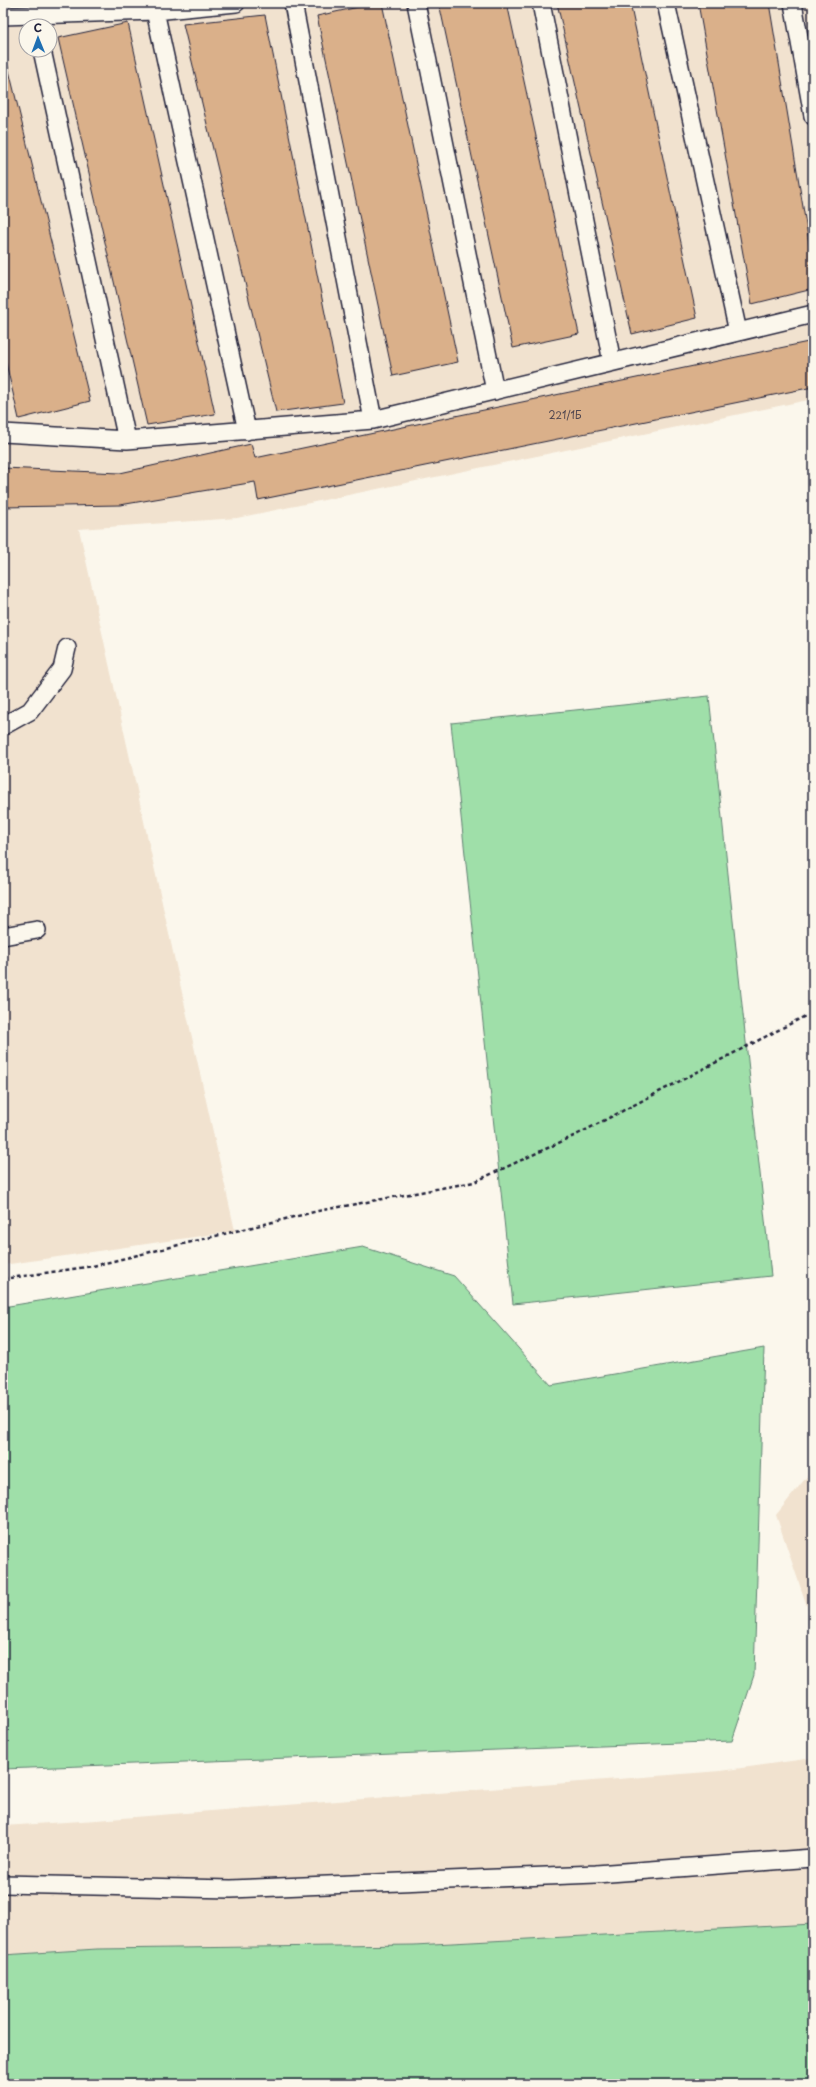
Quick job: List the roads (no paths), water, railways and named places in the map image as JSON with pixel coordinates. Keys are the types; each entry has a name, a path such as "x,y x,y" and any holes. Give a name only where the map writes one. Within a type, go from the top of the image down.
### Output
{"lane":[{"path":"58,19 236,3"},
{"path":"293,3 373,420"},
{"path":"416,3 496,391"},
{"path":"541,3 612,362"},
{"path":"666,3 738,332"},
{"path":"793,3 813,116"},
{"path":"155,11 247,431"},
{"path":"3,16 18,18"},
{"path":"44,58 127,440"},
{"path":"3,433 127,440 373,420 813,314"},
{"path":"3,726 30,711 62,669 67,648"},
{"path":"3,936 37,930"},
{"path":"3,1884 231,1888 596,1874 813,1858"}]}
